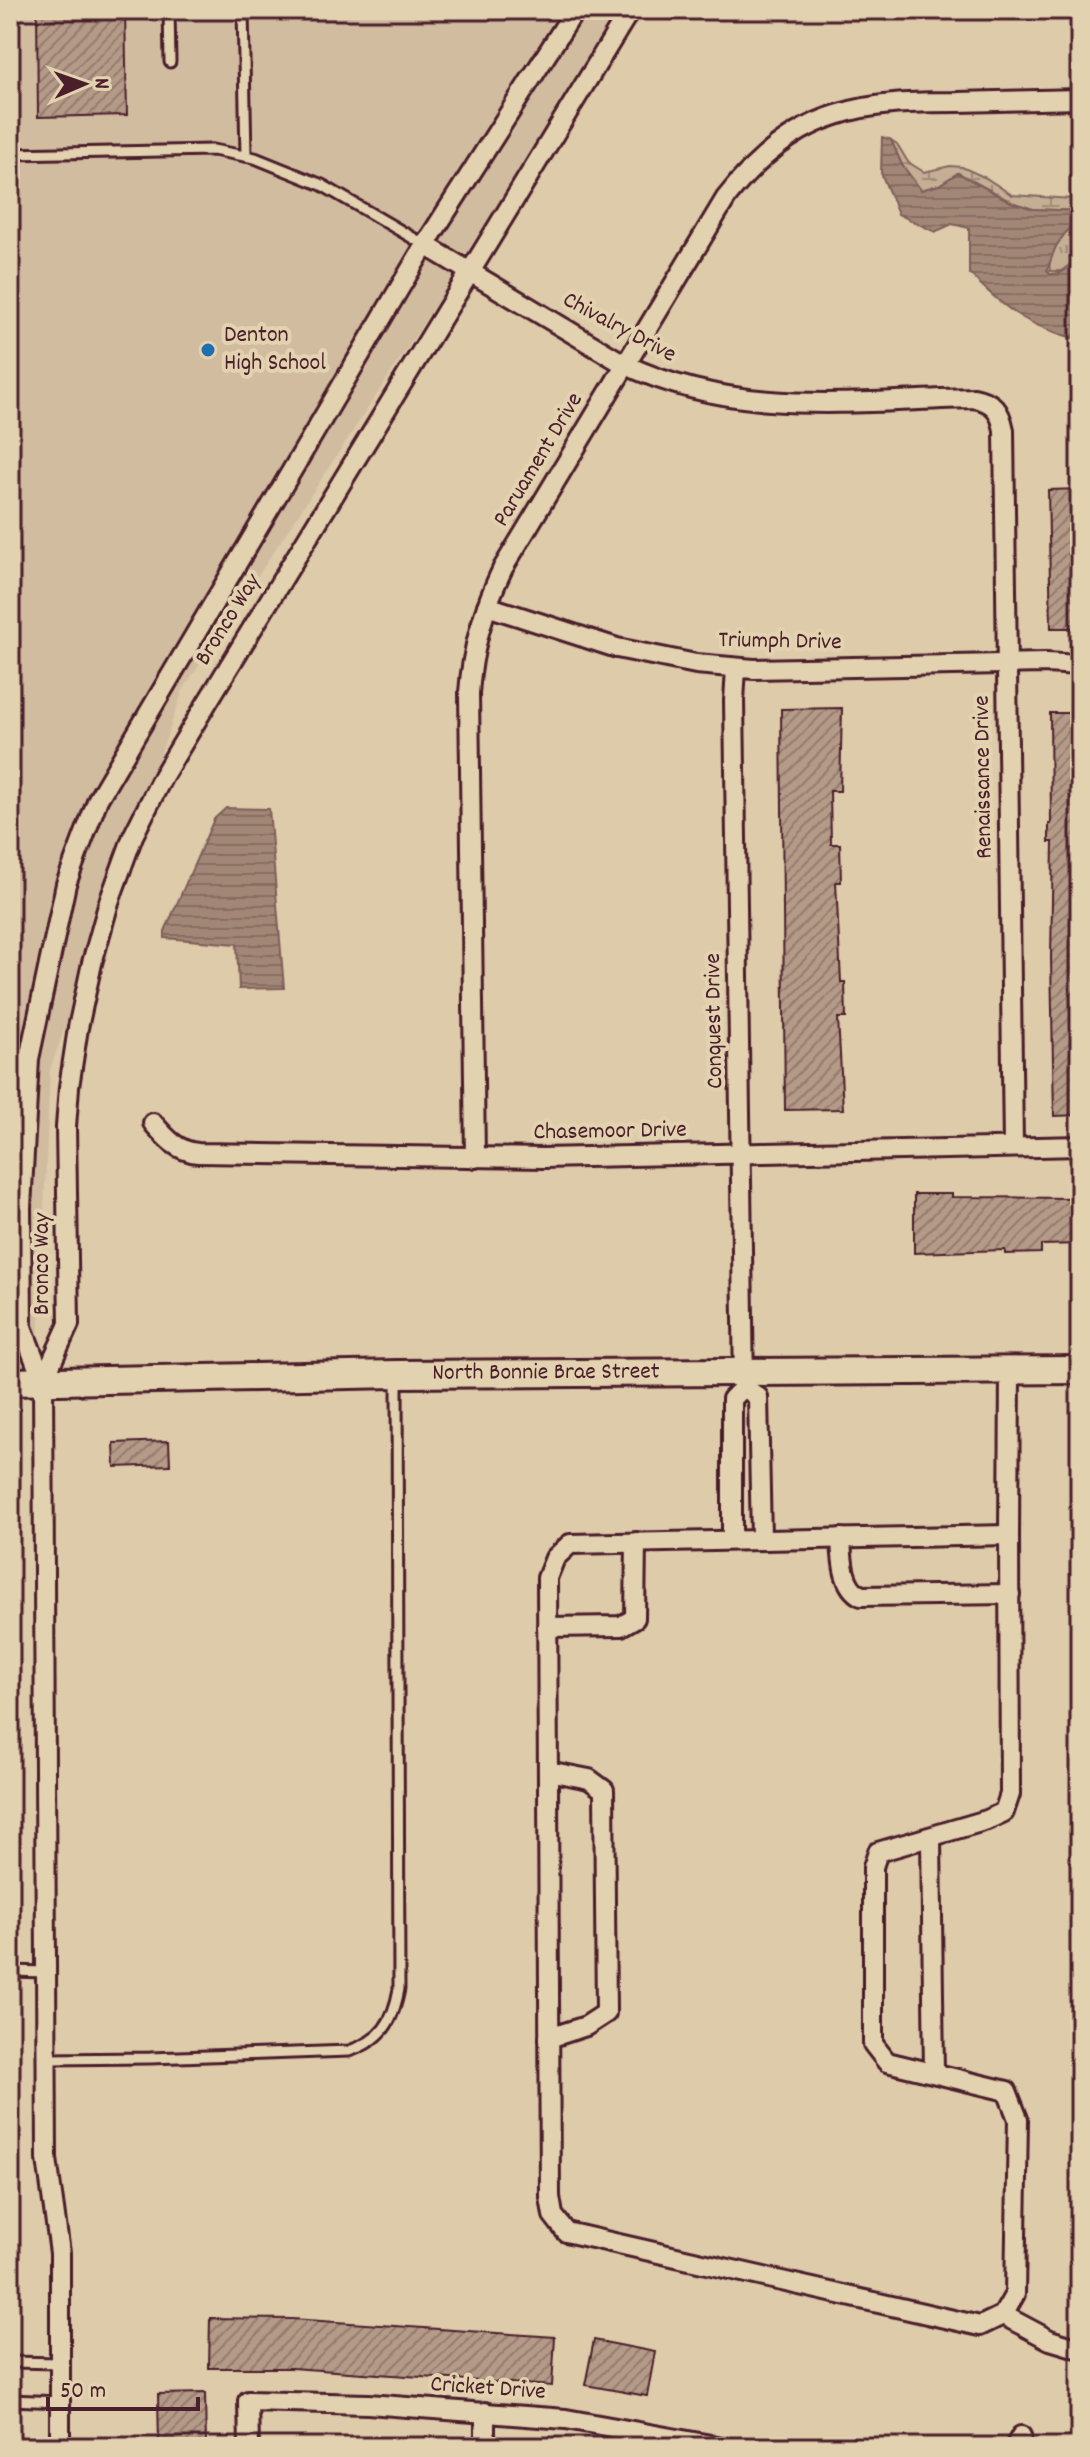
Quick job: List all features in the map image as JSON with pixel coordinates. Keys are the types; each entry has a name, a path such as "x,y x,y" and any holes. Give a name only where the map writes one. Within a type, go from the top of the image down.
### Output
{"main road":[{"name":"North Bonnie Brae Street","path":"10,1382 397,1374 743,1380 1080,1370"}],"street":[{"name":"Bronco Way","path":"43,1381 22,1327 23,1133 29,1059 66,884 98,799 425,245 575,10"},
{"name":"Bronco Way","path":"43,1381 69,1324 66,1127 78,1028 109,902 133,836 200,713 630,10"},
{"name":"Paruament Drive","path":"475,1158 469,693 475,648 487,606 503,568 726,198 758,162 785,141 836,115 863,108 930,102 1080,99"},
{"name":"Chivalry Drive","path":"425,245 624,364 653,378 685,388 770,403 974,398 988,401 997,408"},
{"name":"Renaissance Drive","path":"997,408 1004,430 1013,1147"},
{"name":"Triumph Drive","path":"487,606 617,648 696,664 736,668 1080,665"},
{"name":"Conquest Drive","path":"736,668 743,1380"},
{"name":"Chasemoor Drive","path":"153,1123 186,1152 475,1158 1080,1146"},
{"path":"1009,1535 570,1544 555,1558 547,1578 550,2197 553,2215 566,2232 980,2326 1003,2315 1015,2294 1018,2119 1007,2091 887,2062 873,2044 873,1867 878,1852 987,1820 1004,1812 1010,1794 1010,1371"},
{"path":"732,1539 732,1399 743,1380 758,1397 761,1538"},
{"path":"43,1381 47,2159 60,2253 60,2447"},
{"path":"841,1538 843,1566 854,1592 861,1596 1010,1594"},
{"path":"547,1627 621,1626 635,1618 636,1542"},
{"path":"548,1771 589,1779 604,1790 606,2013 586,2026 549,2038"},
{"path":"931,1837 934,2073"},
{"path":"1003,2315 1050,2340 1080,2349"},
{"name":"Cricket Drive","path":"249,2447 248,2401 368,2404 566,2419 722,2447"},
{"path":"485,2412 485,2447"}],"lane":[{"path":"169,10 170,62"},
{"path":"243,10 246,156"},
{"path":"10,154 213,150 246,156 322,185 425,245"},
{"path":"47,2059 349,2051 362,2047 387,2027 399,1989 397,1374"},
{"path":"10,1971 46,1972"},
{"path":"10,2362 60,2363"},
{"path":"10,2400 60,2402"}],"shaded area":[{"name":"Denton High School","path":"10,10 629,10 183,690 50,1070 38,1349 10,1350"},
{"path":"882,137 891,140 902,165 921,190 939,185 958,173 1011,202 1033,209 1080,211 1080,241 1072,224 1056,246 1047,270 1050,274 1060,273 1080,261 1080,340 1019,316 969,273 969,228 952,224 935,232 898,214 881,173"},
{"path":"226,808 269,809 284,988 239,989 237,944 165,938 165,931 214,819"}],"green space":[{"path":"891,140 908,162 924,172 950,166 962,167 1012,195 1072,199 1080,203 1080,211 1033,209 1011,202 958,173 939,185 921,190 902,165"},
{"path":"1069,231 1075,261 1061,271 1050,271 1054,251 1065,232"}],"building":[{"path":"37,10 125,10 127,115 38,117"},
{"path":"1080,489 1080,628 1051,628 1048,490"},
{"path":"842,708 840,791 830,791 831,844 840,844 841,882 836,882 841,982 845,982 846,1018 838,1018 843,1109 785,1110 781,709"},
{"path":"1050,713 1080,713 1080,1115 1054,1116"},
{"path":"914,1194 1080,1198 1080,1244 1041,1245 1041,1253 1005,1254 1005,1250 914,1253"},
{"path":"169,1441 170,1465 115,1467 114,1443"},
{"path":"210,2318 292,2319 555,2337 552,2386 291,2368 209,2368"},
{"path":"594,2340 655,2352 647,2396 585,2385"},
{"path":"205,2393 206,2447 159,2447 158,2394"}],"place":[{"name":"Denton High School","path":"208,350"}]}
